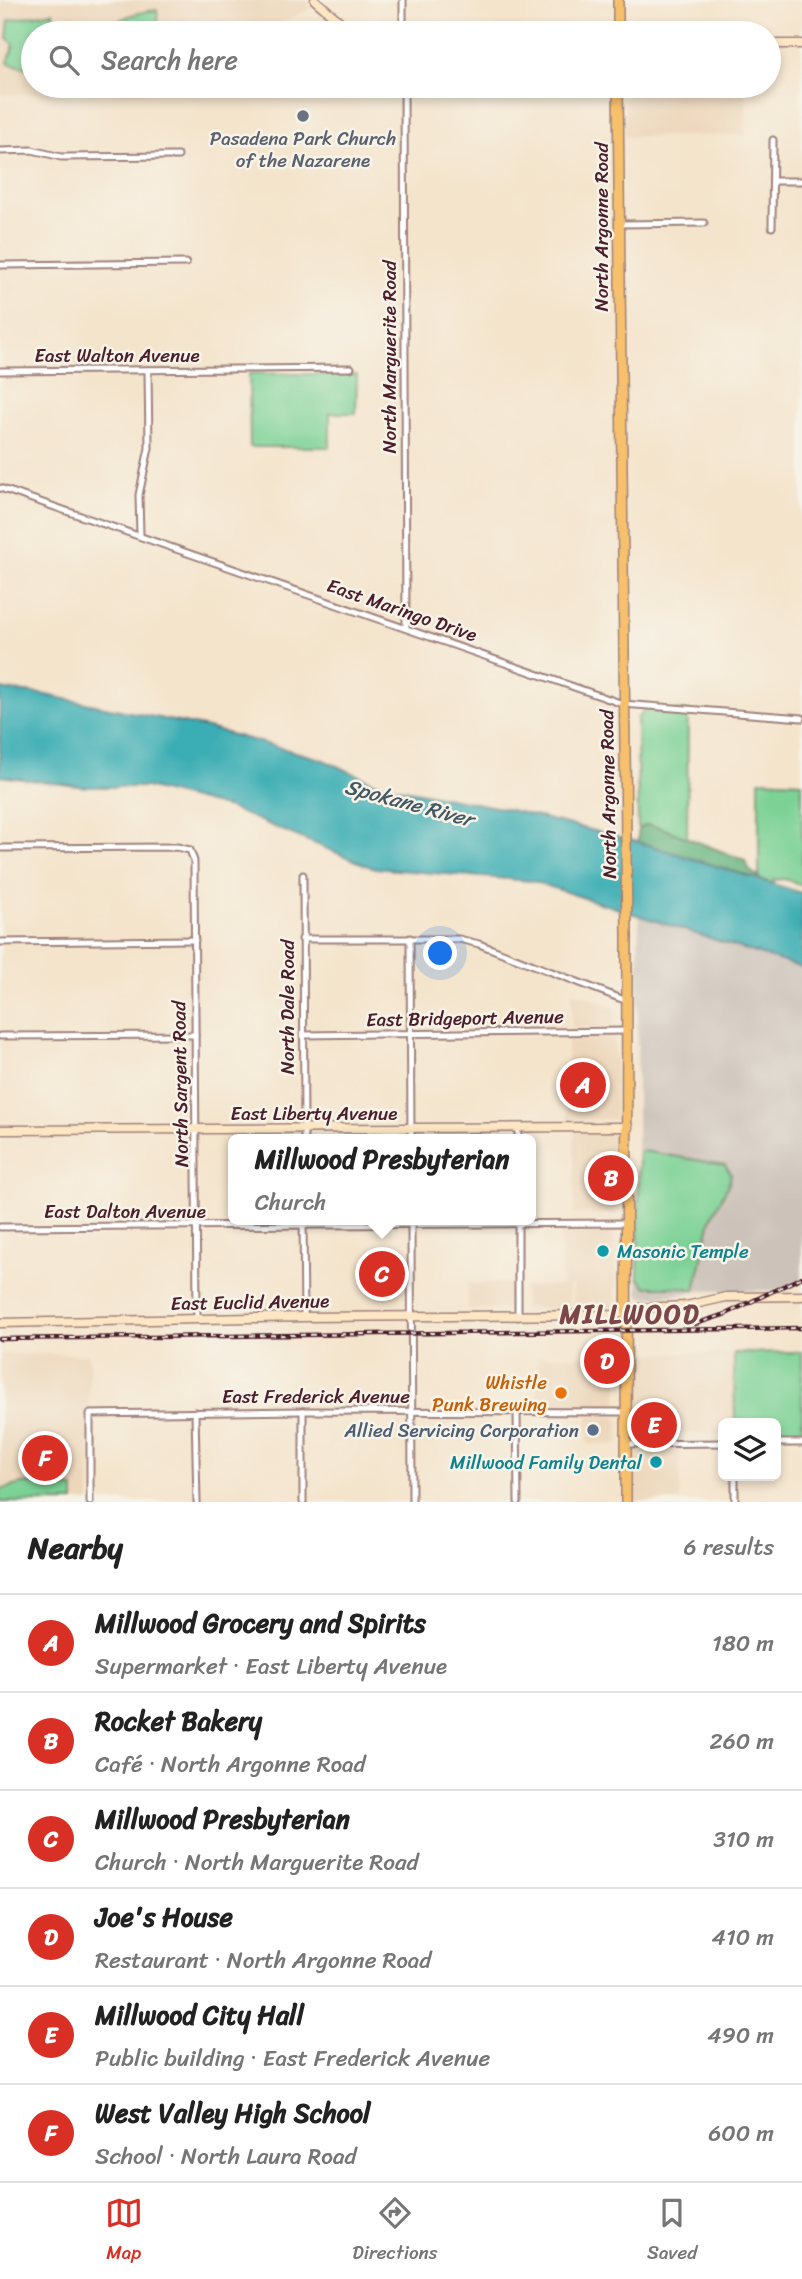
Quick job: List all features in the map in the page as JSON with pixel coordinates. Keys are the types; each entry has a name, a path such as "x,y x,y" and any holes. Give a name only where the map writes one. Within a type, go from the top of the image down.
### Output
{"main road":[{"path":"618,0 618,21"},
{"name":"North Argonne Road","path":"618,98 627,938 626,1502"}],"street":[{"path":"315,0 339,21"},
{"path":"403,0 403,21"},
{"path":"781,44 802,44"},
{"name":"North Marguerite Road","path":"404,98 406,628"},
{"path":"772,227 773,140"},
{"path":"0,151 32,150 61,157 178,156"},
{"path":"773,181 802,181"},
{"path":"618,224 704,223"},
{"path":"0,265 186,263"},
{"name":"East Walton Avenue","path":"0,371 351,368"},
{"path":"140,535 139,495 149,448 148,370"},
{"name":"East Maringo Drive","path":"0,488 623,704 802,718"},
{"name":"North Sargent Road","path":"0,848 177,847 190,850 194,861 197,1318"},
{"name":"North Dale Road","path":"303,876 304,1134"},
{"path":"410,938 411,1134"},
{"path":"303,939 459,939 479,944 627,1001"},
{"path":"0,942 195,940"},
{"name":"East Bridgeport Avenue","path":"303,1035 627,1031"},
{"path":"0,1036 195,1035"},
{"name":"East Liberty Avenue","path":"0,1130 628,1126"},
{"path":"518,1127 518,1134"},
{"name":"East Dalton Avenue","path":"536,1222 628,1223"},
{"name":"East Dalton Avenue","path":"0,1227 233,1225"},
{"path":"303,1225 304,1317"},
{"path":"411,1225 412,1502"},
{"path":"518,1225 518,1317"},
{"name":"East Euclid Avenue","path":"0,1323 197,1318 615,1315 639,1308 686,1306 726,1297 802,1296"},
{"path":"517,1410 518,1502"},
{"name":"East Frederick Avenue","path":"90,1502 90,1414 517,1410 626,1412"},
{"path":"303,1411 303,1502"},
{"path":"195,1412 197,1502"},
{"path":"626,1444 718,1443"},
{"path":"781,1443 802,1443"},
{"path":"735,1481 735,1502"}],"shaded area":[{"path":"1,0 306,0 313,7 287,21 21,21 21,94 1,94"},
{"path":"626,98 746,98 745,135 624,137"},
{"path":"639,915 802,968 802,1282 786,1290 701,1291 657,1297 642,1297 638,1293"},
{"path":"572,991 615,1007 615,1027 572,1028"},
{"path":"615,1036 615,1119 567,1120 567,1037"},
{"path":"574,1132 612,1132 615,1135 616,1214 574,1214"},
{"path":"614,1232 615,1307 573,1307 572,1285 569,1285 569,1308 524,1308 524,1287 562,1285 561,1233"},
{"path":"467,1283 512,1283 512,1309 468,1310"},
{"path":"734,1353 735,1418 718,1418 718,1434 642,1434 641,1439 634,1438 635,1354"},
{"path":"0,1354 89,1354 90,1502 0,1502"},
{"path":"537,1356 618,1357 617,1405 611,1408 537,1408"},
{"path":"588,1414 616,1417 619,1422 618,1444 588,1444"},
{"path":"680,1449 680,1501 632,1501 634,1452"}],"green space":[{"path":"157,10 158,21 119,21 128,16"},
{"path":"53,12 54,21 21,21 21,67 8,63 14,44 7,38 9,20"},
{"path":"249,373 357,375 356,413 330,413 330,447 250,447"},
{"path":"644,710 688,711 687,839 656,827 638,829 637,719"},
{"path":"759,780 802,782 802,885 784,879 773,880 774,884 759,879"},
{"path":"647,825 662,828 744,860 750,871 759,879 638,842 638,829"},
{"path":"639,1152 725,1165 731,1174 711,1219 695,1290 647,1287 638,1278"},
{"path":"802,1352 802,1433 781,1434 781,1418 735,1418 734,1353"},
{"path":"37,1483 74,1488 74,1502 0,1502 0,1490"}],"water":[{"name":"Spokane River","path":"0,689 41,694 208,728 321,759 378,784 511,810 638,842 802,893 802,968 532,881 373,868 229,808 146,787 85,787 0,776"}],"railway":[{"path":"695,1324 726,1314 802,1277"},
{"path":"0,1339 802,1328"}],"place":[{"name":"Pasadena Park Church of the Nazarene","path":"303,116"},
{"name":"Millwood Grocery and Spirits","path":"583,1085"},
{"name":"Rocket Bakery","path":"611,1178"},
{"name":"Masonic Temple","path":"603,1251"},
{"name":"Millwood Presbyterian","path":"382,1274"},
{"name":"Joe's House","path":"607,1361"},
{"name":"Whistle Punk Brewing","path":"561,1393"},
{"name":"Millwood City Hall","path":"654,1425"},
{"name":"Allied Servicing Corporation","path":"593,1430"},
{"name":"West Valley High School","path":"45,1458"},
{"name":"Millwood Family Dental","path":"656,1462"}],"district":[{"name":"MILLWOOD","path":"630,1314"}]}
